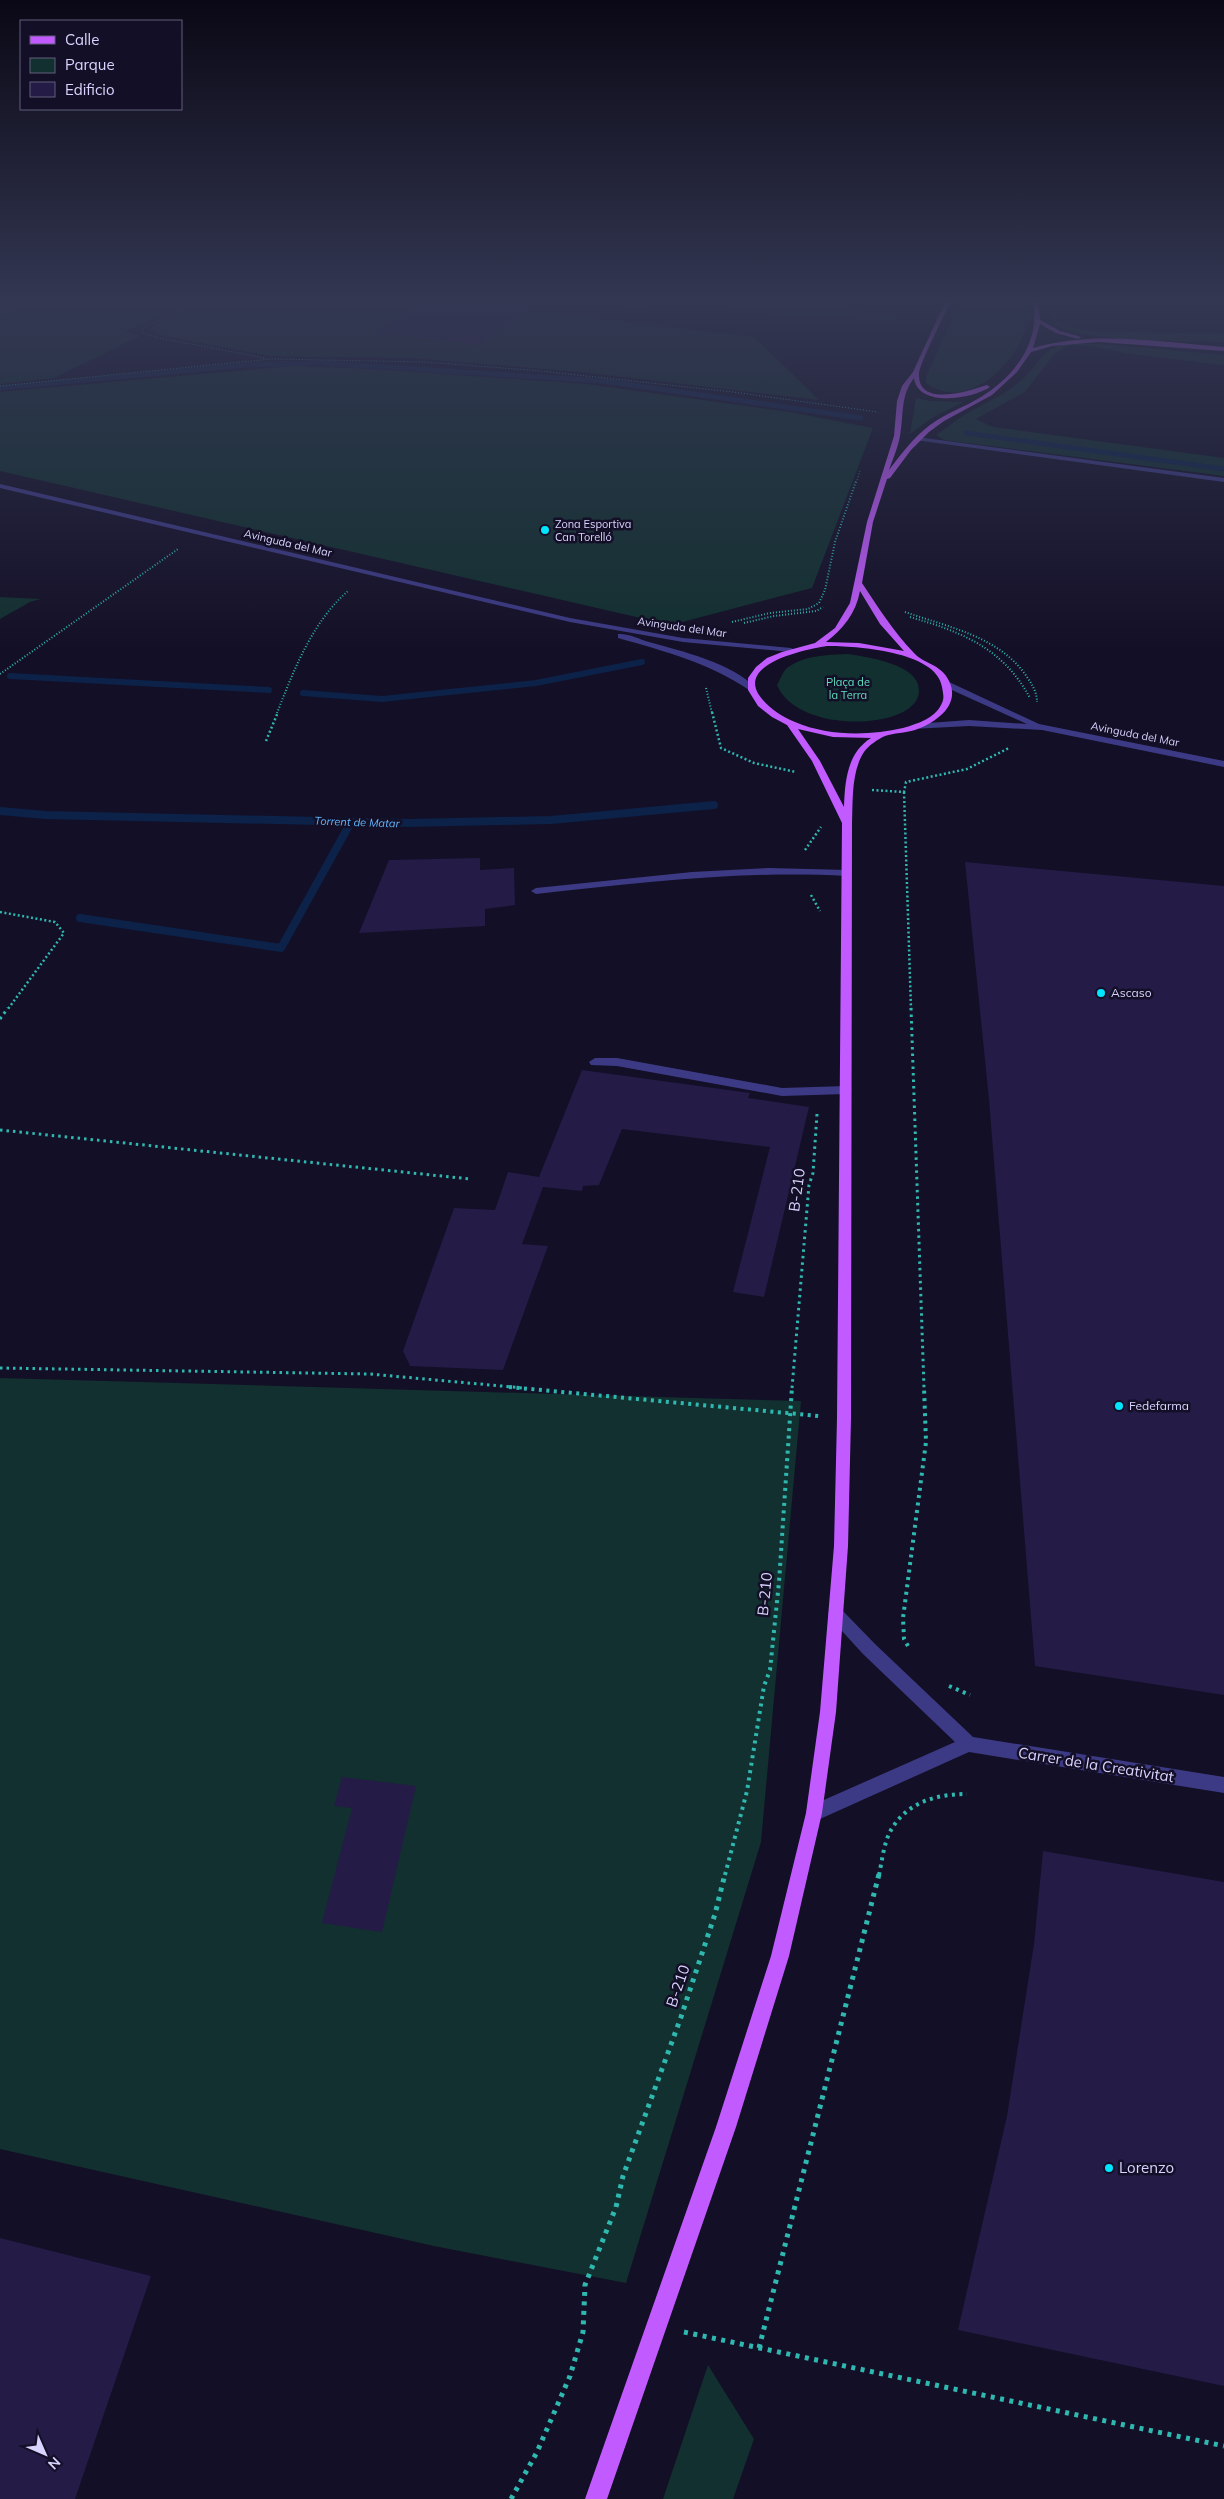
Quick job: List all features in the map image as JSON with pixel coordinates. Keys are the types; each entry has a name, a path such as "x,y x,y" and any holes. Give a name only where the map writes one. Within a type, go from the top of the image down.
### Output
{"main road":[{"path":"818,644 838,629 854,603 866,540 897,436 899,419"},
{"path":"883,483 917,439 946,419"},
{"path":"859,584 883,622 914,658"},
{"path":"845,643 872,646 914,658 934,670 946,684 948,698 944,708 935,716 915,727 883,734 835,734 790,723 761,705 752,688 752,679 761,666 771,658 791,650 818,644 845,643"},
{"path":"790,723 816,761 847,822"},
{"path":"596,2499 726,2127 780,1956 814,1813 828,1712 836,1614 844,1418 847,822 852,782 859,753 868,743 883,734"}],"street":[{"path":"917,439 1224,480"},
{"name":"Avinguda del Mar","path":"0,486 570,620 683,640 791,650"},
{"name":"Avinguda del Mar","path":"570,620 717,668 739,678 752,688"},
{"name":"Avinguda del Mar","path":"946,684 1042,727"},
{"name":"Avinguda del Mar","path":"915,727 969,723 1042,727 1224,764"},
{"path":"536,891 764,870 803,869 847,873"},
{"path":"595,1062 617,1062 782,1092 846,1090"},
{"path":"814,1813 968,1744 868,1649 836,1614"},
{"name":"Carrer de la Creativitat","path":"968,1744 1224,1786"}],"path":[{"path":"0,674 201,534"},
{"path":"266,740 296,665 336,598 374,574"},
{"path":"731,622 770,613 808,609 817,606 824,590"},
{"path":"734,626 774,616 816,611 826,606 821,600"},
{"path":"902,610 955,627 1000,650 1026,674 1038,699"},
{"path":"899,614 947,628 992,651 1018,675 1031,699"},
{"path":"704,683 721,748 754,763 802,775"},
{"path":"910,1652 904,1639 903,1618 926,1442 904,792 906,782 967,769 989,760 1014,744"},
{"path":"867,789 904,792"},
{"path":"804,852 806,846 818,835 821,826"},
{"path":"808,892 816,900 822,920"},
{"path":"0,912 55,922 64,933 0,1019"},
{"name":"B-210","path":"511,2499 537,2452 570,2376 583,2332 585,2285 616,2207 622,2176 681,2017 715,1914 735,1845 747,1791 764,1686 770,1670 786,1510 798,1302 809,1185 812,1173 817,1092"},
{"path":"0,1130 470,1179"},
{"path":"0,1368 370,1374 844,1418"},
{"path":"945,1683 970,1695"},
{"path":"759,2348 890,1831 901,1816 915,1804 946,1794 967,1794"},
{"path":"657,2326 1224,2446"}],"green space":[{"name":"Zona Esportiva Can Torelló","path":"0,419 824,419 873,428 812,588 671,625 0,471"},
{"path":"913,419 931,419 910,434"},
{"path":"958,419 977,419 993,427 1224,458 1224,476 944,440 936,435"},
{"path":"0,597 41,599 30,602 0,619"},
{"name":"Plaça de la Terra","path":"848,654 891,663 911,674 917,681 919,690 915,703 894,716 876,720 856,722 836,720 817,716 800,709 786,698 777,685 786,669 801,660 816,656"},
{"path":"0,1378 801,1401 761,1842 626,2283 434,2246 0,2149"},
{"path":"708,2365 754,2439 733,2499 663,2499"}],"building":[{"path":"480,858 480,870 514,868 515,905 485,909 485,926 359,933 389,860"},
{"name":"Fedefarma","path":"965,862 1224,886 1224,1695 1035,1666 989,1100"},
{"path":"582,1070 750,1093 748,1098 809,1107 764,1297 733,1292 770,1147 622,1129 599,1185 583,1186 582,1191 543,1187 522,1244 548,1246 503,1370 410,1366 403,1351 454,1208 495,1210 508,1172 539,1177"},
{"path":"342,1777 416,1786 382,1932 322,1923 352,1808 334,1806"},
{"name":"Lorenzo","path":"1043,1851 1224,1882 1224,2386 958,2330 1007,2116 1034,1944"},
{"path":"0,2238 151,2276 75,2499 0,2499"}],"waterway":[{"path":"966,433 1224,469"},
{"path":"303,693 382,699 536,683 642,662"},
{"path":"10,676 269,690"},
{"name":"Torrent de Matar","path":"0,811 45,815 409,823 551,820 714,805"},
{"path":"80,918 281,948 351,822"}],"place":[{"name":"Zona Esportiva Can Torelló","path":"545,530"},
{"name":"Ascaso","path":"1101,993"},
{"name":"Fedefarma","path":"1119,1406"},
{"name":"Lorenzo","path":"1109,2168"}]}
